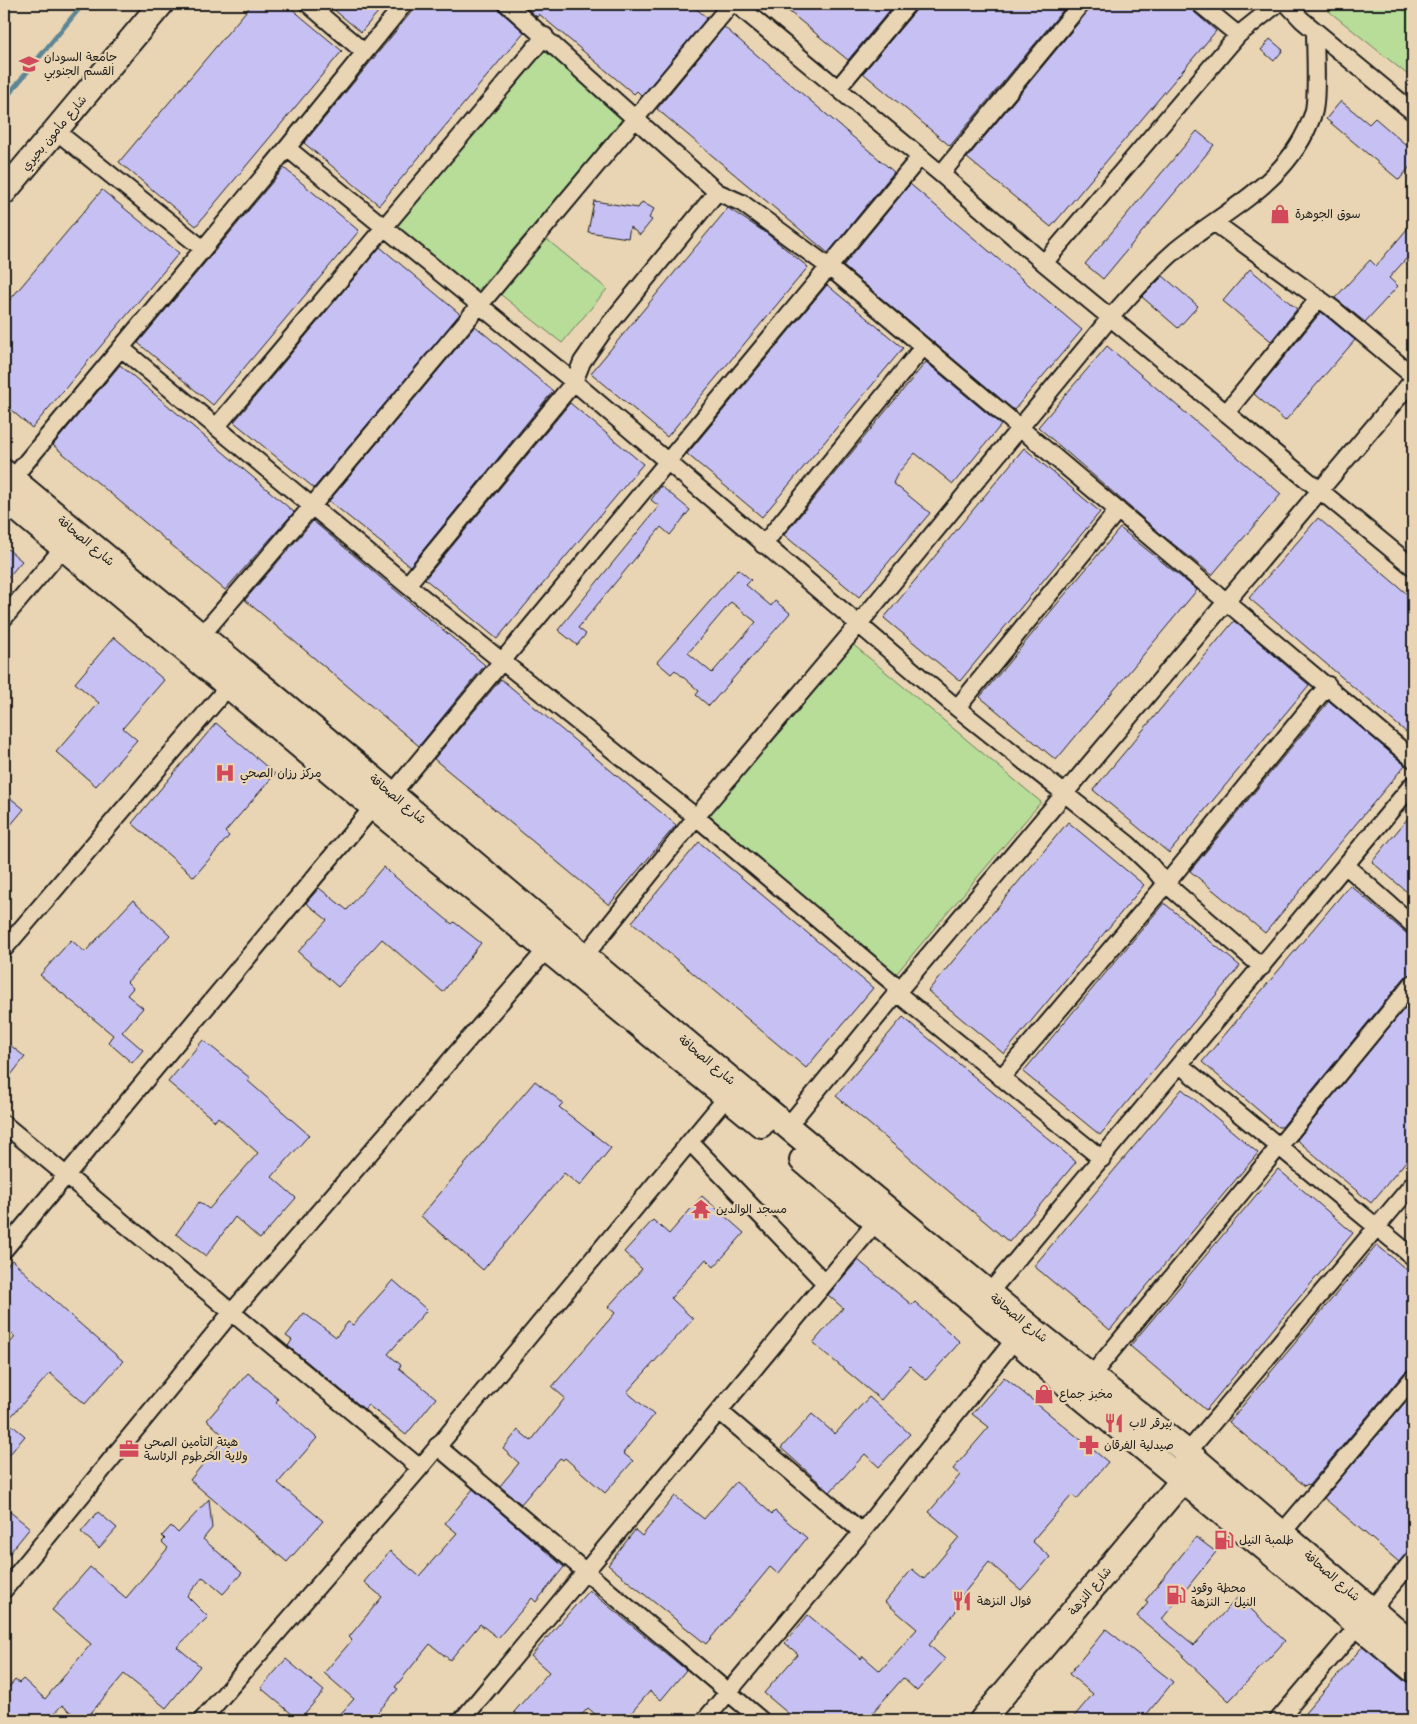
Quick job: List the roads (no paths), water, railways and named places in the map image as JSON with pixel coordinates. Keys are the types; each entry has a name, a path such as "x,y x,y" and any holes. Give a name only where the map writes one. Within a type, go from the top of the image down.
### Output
{"main road":[{"name":"شارع مأمون بحيري","path":"4,192 161,4"},
{"name":"شارع الصحافة","path":"7,483 63,548 228,687 383,800"},
{"name":"شارع الصحافة","path":"7,483 200,637 383,800 552,943 788,1127 989,1294 1193,1457 1282,1533 1413,1670"},
{"name":"شارع الصحافة","path":"578,963 726,1098 876,1222 1176,1476 1364,1618 1413,1645"},
{"name":"شارع النزهة","path":"988,1718 1176,1476 1193,1457"}],"street":[{"path":"308,4 364,52"},
{"path":"7,483 121,348 202,248 288,148 404,4"},
{"path":"507,4 545,36 717,192 742,203 829,267 1328,685 1413,759"},
{"path":"200,637 636,120 731,4"},
{"path":"736,4 941,174 1110,318 1413,568"},
{"path":"838,88 908,4"},
{"path":"941,174 1081,4"},
{"path":"1200,4 1238,35"},
{"path":"1044,263 1238,35 1277,4"},
{"path":"1287,4 1315,31 1413,112"},
{"path":"578,963 696,817 858,625 1110,318 1148,275 1178,249 1215,224 1278,173 1299,147 1314,112 1315,31"},
{"path":"217,426 545,36"},
{"path":"56,131 202,248"},
{"path":"288,148 382,228 574,382 763,546 957,708 1128,844 1152,867 1166,884 1262,967"},
{"path":"4,1250 668,464 920,157"},
{"path":"407,585 574,382 582,362 602,333 717,192"},
{"path":"1215,224 1319,298 1413,376"},
{"path":"1226,413 1319,298"},
{"path":"763,546 923,347"},
{"path":"121,348 407,585 696,817 1001,1078 1102,1159"},
{"path":"788,1127 898,991 1413,380"},
{"path":"957,708 1118,510"},
{"path":"4,618 63,548"},
{"path":"1001,1078 1166,884 1328,685"},
{"path":"4,949 228,687"},
{"path":"989,1294 1413,784"},
{"path":"1345,866 1413,925"},
{"path":"4,1590 231,1313 552,943"},
{"path":"1091,1376 1413,983"},
{"path":"1180,1065 1413,1257"},
{"path":"202,1720 420,1468 726,1098"},
{"path":"4,1124 420,1468"},
{"path":"690,1142 825,1283"},
{"path":"1193,1457 1413,1184"},
{"path":"462,1720 876,1222"},
{"path":"705,1720 862,1532 1015,1339"},
{"path":"1282,1533 1413,1378"},
{"path":"719,1411 862,1532"},
{"path":"437,1446 761,1720"},
{"path":"1278,1720 1413,1560"}],"waterway":[{"path":"4,100 83,4"}],"place":[{"name":"جامعة السودان القسم الجنوبي","path":"29,64"},
{"name":"سوق الجوهرة","path":"1280,214"},
{"name":"مركز رزان الصحي","path":"225,773"},
{"name":"مسجد الوالدين","path":"701,1209"},
{"name":"مخبز جماع","path":"1044,1394"},
{"name":"بيرقر لاب","path":"1114,1423"},
{"name":"صيدلية الفرقان","path":"1089,1445"},
{"name":"هيئة التأمين الصحي ولاية الخرطوم الرئاسة","path":"129,1449"},
{"name":"طلمبة النيل","path":"1224,1540"},
{"name":"محطة وقود النيل - النزهة","path":"1176,1595"},
{"name":"فوال النزهة","path":"962,1601"}]}
